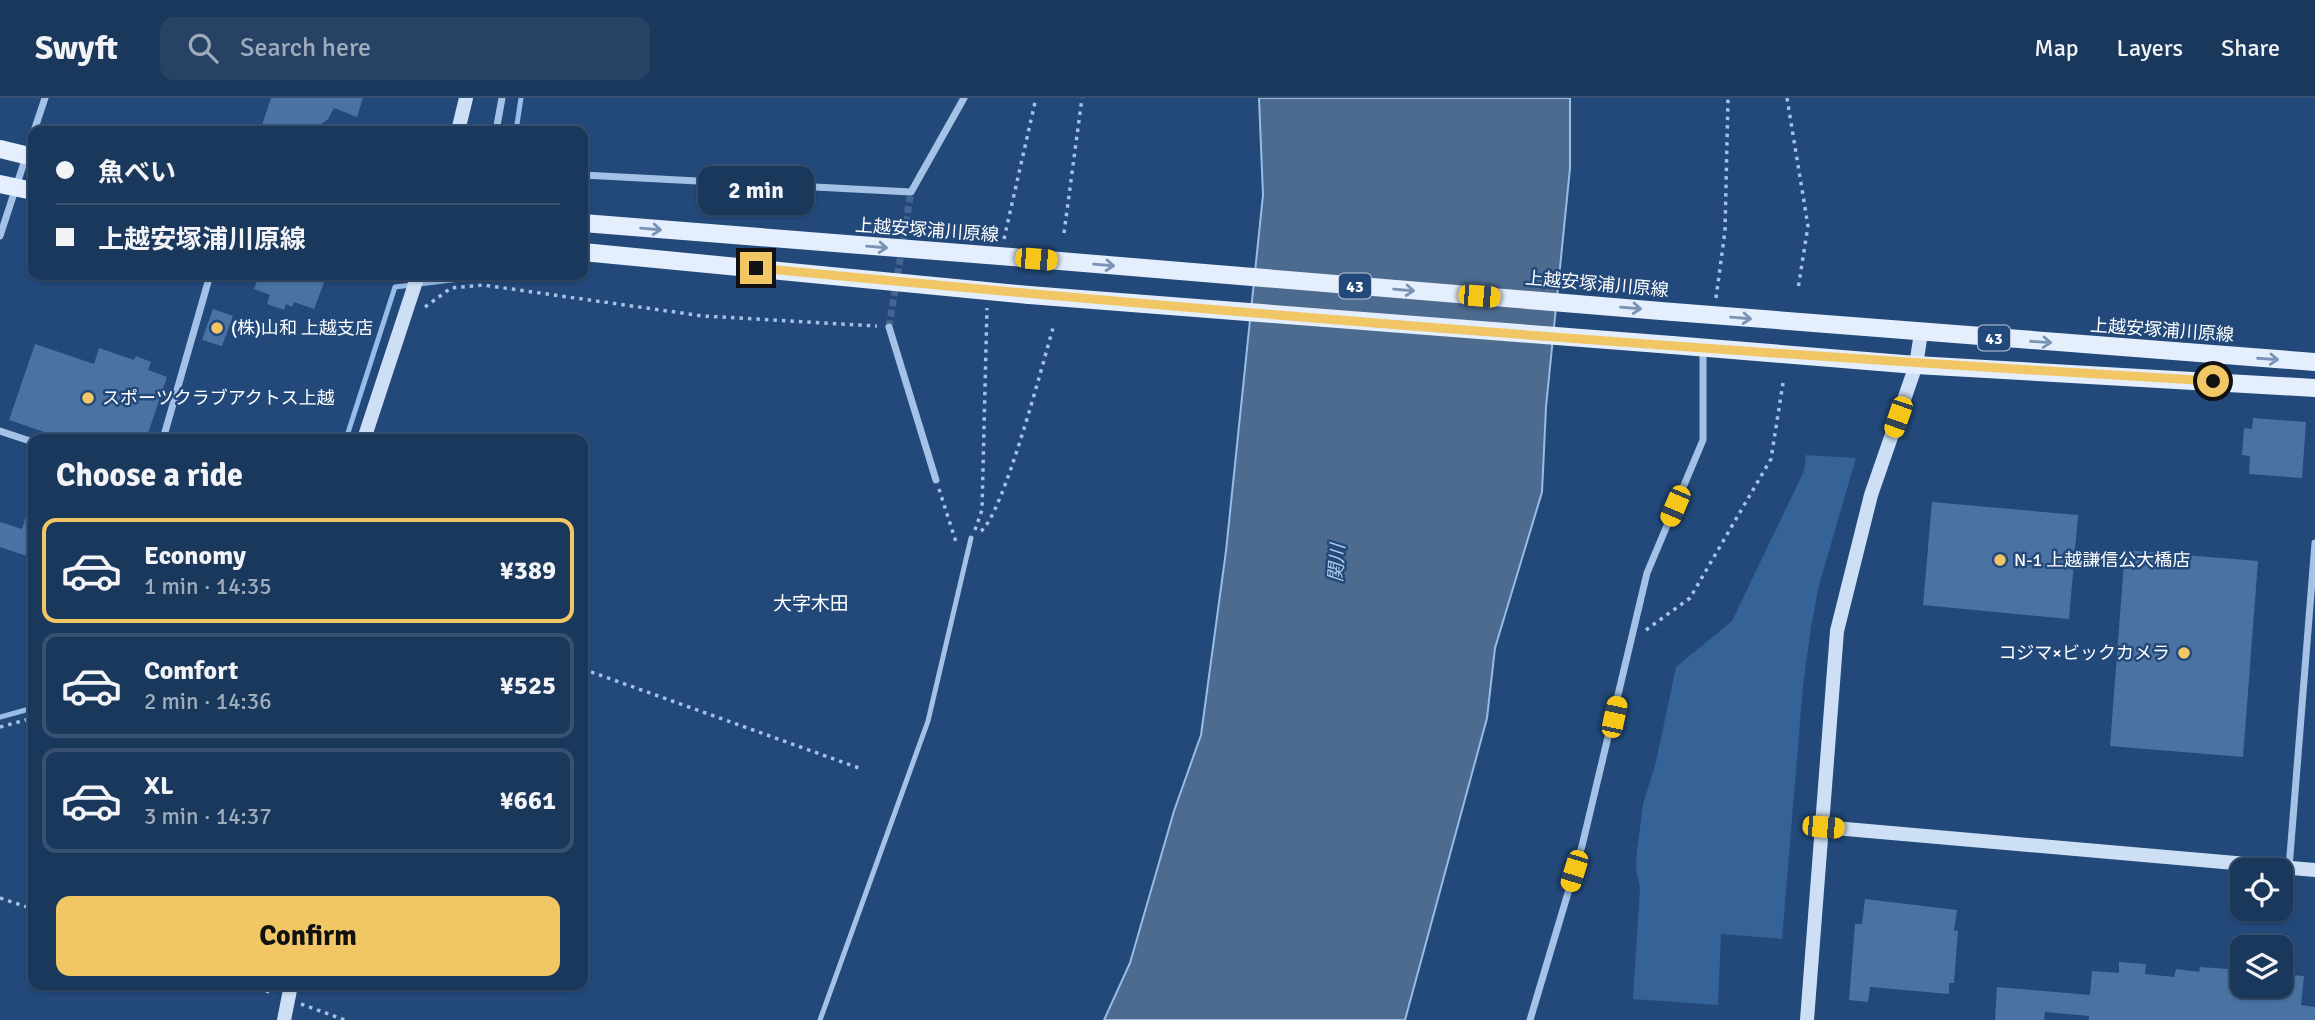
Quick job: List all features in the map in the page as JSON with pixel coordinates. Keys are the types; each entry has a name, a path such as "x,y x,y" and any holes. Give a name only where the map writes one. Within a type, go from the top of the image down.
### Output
{"main road":[{"path":"0,149 28,156"},
{"name":"上越安塚浦川原線","path":"588,223 1922,333 2315,362"},
{"name":"43","path":"588,252 1029,295 1916,365 2315,388"}],"street":[{"path":"36,126 45,98"},
{"path":"459,126 466,98"},
{"path":"497,126 502,98"},
{"path":"588,175 911,192 964,98"},
{"path":"0,236 28,161"},
{"path":"164,434 208,280"},
{"path":"366,434 416,280"},
{"path":"890,327 936,481"},
{"path":"1807,1020 1837,631 1871,495 1916,365 1922,333"},
{"path":"1530,1020 1582,846 1647,573 1703,440 1703,348"},
{"path":"0,431 28,440"},
{"path":"2290,858 2315,543"},
{"path":"1823,827 2230,862"},
{"path":"2293,867 2315,870"},
{"path":"284,1020 290,992"}],"lane":[{"path":"820,1020 928,721 971,538"}],"path":[{"path":"1000,257 1036,98"},
{"path":"1064,233 1082,98"},
{"path":"1713,315 1725,231 1728,98"},
{"path":"1787,98 1808,226 1798,289"},
{"path":"420,311 451,288 483,285 703,316 890,327"},
{"path":"971,538 982,510 987,290"},
{"path":"975,527 983,532 999,500 1031,410 1053,328"},
{"path":"1630,641 1690,598 1697,587 1771,459 1783,383"},
{"path":"936,481 958,547 968,553"},
{"path":"588,671 859,768"},
{"path":"0,727 28,719"},
{"path":"0,898 28,907"},
{"path":"290,992 345,1020"}],"shaded area":[{"path":"1806,455 1856,458 1819,585 1811,627 1803,686 1782,939 1721,934 1718,1005 1633,999 1640,888 1636,868 1643,804 1656,762 1676,667 1732,621 1804,471"}],"water":[{"name":"関川","path":"1259,98 1570,98 1570,168 1546,407 1542,492 1495,648 1487,718 1405,1020 1104,1020 1130,963 1174,811 1201,735 1226,551 1263,195"}],"building":[{"path":"271,98 363,98 357,117 334,108 328,119 320,125 262,126"},
{"path":"257,280 325,280 314,309 294,302 292,307 286,304 284,310 267,304 270,295 254,289"},
{"name":"(株)山和 上越支店","path":"213,309 233,316 222,346 202,340"},
{"name":"スポーツクラブアクトス上越","path":"35,344 94,364 99,348 134,360 136,356 151,362 148,370 167,377 148,434 50,434 9,420"},
{"path":"2253,418 2306,422 2302,478 2249,474 2250,456 2242,455 2244,428 2252,429"},
{"name":"N-1 上越謙信公大橋店","path":"1932,502 2078,515 2069,619 1923,605"},
{"path":"28,510 28,556 0,547 0,522 22,529"},
{"name":"コジマ×ビックカメラ","path":"2125,550 2258,561 2243,757 2110,746"},
{"path":"1865,899 1957,910 1954,931 1958,930 1954,983 1949,983 1949,994 1870,987 1868,1002 1849,1000 1855,924 1862,924"},
{"path":"2119,962 2146,964 2145,974 2174,977 2176,969 2199,972 2200,967 2230,969 2230,998 2293,998 2293,975 2304,976 2301,1005 2315,1007 2315,1020 2089,1020 2089,1016 2045,1012 2044,1020 1995,1020 1997,987 2090,995 2092,971 2119,973"}],"waterway":[{"path":"517,126 521,98"},
{"path":"348,434 395,287 452,280"},
{"path":"0,717 28,709"}],"tunnel":[{"path":"889,327 911,192"}],"place":[{"name":"(株)山和 上越支店","path":"217,328"},
{"name":"スポーツクラブアクトス上越","path":"88,398"},
{"name":"N-1 上越謙信公大橋店","path":"2000,560"},
{"name":"コジマ×ビックカメラ","path":"2184,653"}],"district":[{"name":"大字木田","path":"811,603"}],"route":[{"path":"756,268 1029,295 1916,365 2213,381"}]}
